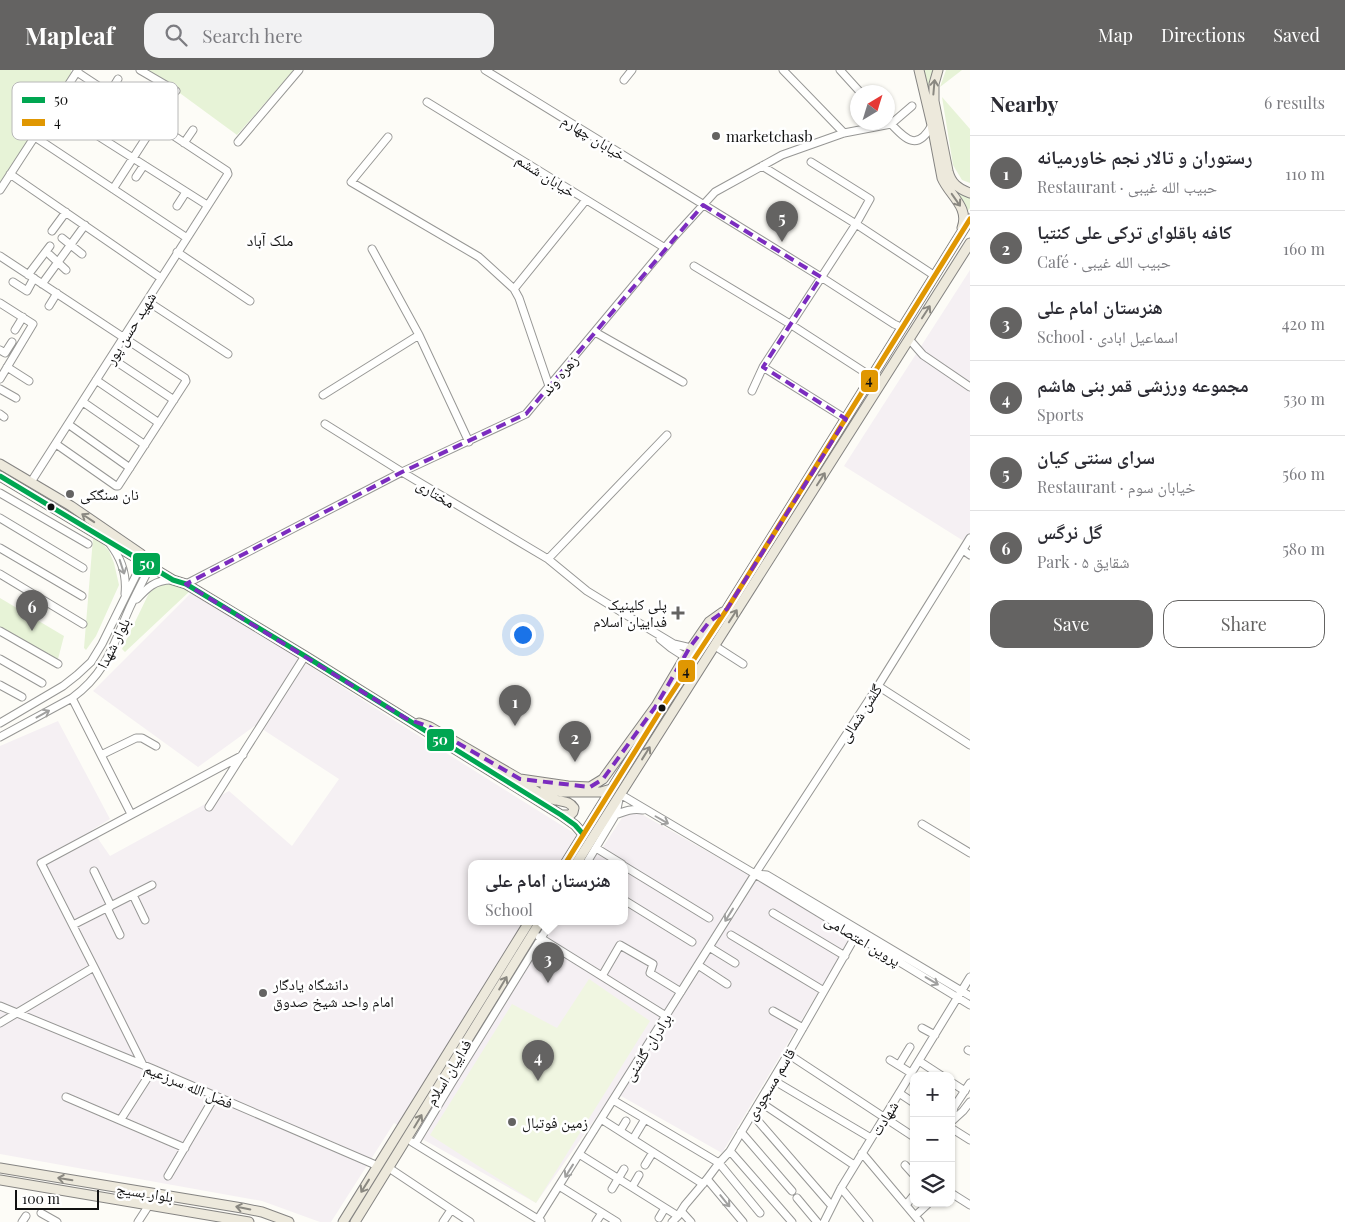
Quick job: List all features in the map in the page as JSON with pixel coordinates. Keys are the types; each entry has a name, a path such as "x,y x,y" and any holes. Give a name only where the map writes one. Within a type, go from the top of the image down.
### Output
{"main road":[{"path":"919,70 942,178 960,204 965,218 959,237"},
{"path":"938,70 934,84 934,101 948,171 950,178 956,185 970,193"},
{"path":"567,860 727,609 970,219"},
{"path":"579,860 970,243"},
{"path":"0,464 70,506 173,580 186,584"},
{"path":"1,479 106,539 177,576 186,584 561,815 575,825 583,834"},
{"path":"65,515 70,506"},
{"path":"520,779 568,786 590,787 603,779 656,706 685,657 709,622 727,609"},
{"path":"407,719 430,726 520,779 547,798 568,802 572,805 574,808 570,815 561,815"},
{"path":"520,779 561,792 601,792 611,789 620,794"},
{"name":"فداییان اسلام","path":"344,1221 527,925"},
{"name":"فداییان اسلام","path":"355,1222 389,1168 411,1141 537,936 539,925"},
{"name":"بلوار بسیج","path":"0,1168 242,1208 262,1212 290,1222"},
{"name":"بلوار بسیج","path":"0,1180 249,1222"}],"street":[{"path":"140,70 161,82"},
{"path":"238,142 299,70"},
{"name":"خیابان چهارم","path":"485,70 903,328"},
{"path":"624,80 632,70"},
{"path":"783,70 844,133"},
{"path":"840,70 854,85"},
{"path":"70,82 77,71 92,82"},
{"name":"خیابان ششم","path":"427,102 665,248"},
{"path":"895,118 912,106"},
{"path":"895,128 905,139 912,141 919,140 928,133 932,125"},
{"path":"178,140 184,144 193,130"},
{"name":"زهره وند","path":"186,584 402,472 526,414 665,248 715,192 782,155 856,130"},
{"path":"388,137 351,182 479,257 514,289 519,298 549,386"},
{"path":"0,190 33,140"},
{"path":"40,140 187,238"},
{"path":"105,140 207,205"},
{"path":"113,189 145,140"},
{"name":"شهید حسن پور","path":"31,482 228,174 184,144"},
{"path":"752,391 763,367 856,224 870,199 811,162"},
{"path":"136,177 144,165"},
{"path":"762,166 935,276"},
{"path":"10,174 162,278"},
{"path":"177,206 186,192"},
{"path":"514,289 586,200"},
{"path":"52,231 66,212"},
{"path":"42,284 85,226"},
{"path":"62,238 82,254"},
{"path":"13,282 27,291 31,276 50,246"},
{"path":"372,250 419,335 469,442"},
{"path":"178,252 250,301"},
{"path":"0,256 186,380 117,486 56,444"},
{"path":"50,256 66,270"},
{"path":"694,266 790,324 872,377"},
{"path":"49,306 57,293"},
{"path":"147,301 228,354"},
{"path":"0,303 33,324 0,379"},
{"path":"14,330 23,317"},
{"path":"595,332 683,382"},
{"path":"323,395 419,335"},
{"path":"909,339 923,355 970,387"},
{"path":"2,351 12,342"},
{"path":"111,358 174,400"},
{"path":"763,367 846,419"},
{"path":"7,368 29,381"},
{"path":"96,380 159,423"},
{"path":"0,389 16,398"},
{"path":"83,402 145,445"},
{"path":"68,424 130,468"},
{"name":"مختاری","path":"326,424 402,472 548,559 586,591 674,644 691,648"},
{"path":"548,559 667,436"},
{"path":"0,493 88,544"},
{"path":"0,518 83,568"},
{"name":"گلشن شمالی","path":"756,874 878,686 970,538"},
{"path":"106,539 116,551 125,574 125,599"},
{"path":"0,548 82,596"},
{"path":"963,550 970,555"},
{"name":"بلوار شهدا","path":"0,723 63,686 91,662 148,561"},
{"name":"بلوار شهدا","path":"0,737 72,698 92,680 112,650 148,561"},
{"path":"0,574 83,624"},
{"path":"130,607 149,586 157,581 173,580"},
{"name":"مختاری","path":"649,629 685,657"},
{"path":"0,631 58,664"},
{"path":"714,646 743,664"},
{"path":"209,808 305,656"},
{"path":"0,659 42,683"},
{"path":"0,685 22,697"},
{"path":"878,686 970,745"},
{"path":"72,698 131,814"},
{"path":"101,755 136,738 142,738 156,746"},
{"path":"143,1065 41,863 243,755"},
{"path":"588,860 616,814 620,794"},
{"name":"پروین اعتصامی","path":"620,794 960,994 970,1005"},
{"path":"604,821 616,814 635,808 646,810"},
{"path":"922,824 970,853"},
{"path":"596,848 613,860"},
{"path":"628,869 709,918"},
{"path":"94,871 120,935"},
{"name":"برادران گلشنی","path":"540,1221 559,1186 756,874"},
{"path":"73,925 152,886"},
{"path":"133,895 145,920"},
{"path":"628,902 692,942"},
{"path":"773,913 844,956"},
{"path":"548,925 537,936 666,1016"},
{"name":"قاسم مسجودی","path":"672,1222 730,1150 773,1080 857,933"},
{"path":"731,935 824,991"},
{"path":"602,976 620,945 652,964 650,973 681,992"},
{"path":"710,947 735,962"},
{"path":"698,965 727,984"},
{"path":"0,1023 94,967"},
{"name":"شهادت","path":"913,1072 970,978"},
{"name":"پروین اعتصامی","path":"960,994 970,996"},
{"name":"فضل الله سرزعیم","path":"0,1006 153,1069 378,1166"},
{"path":"773,1011 803,1028"},
{"path":"922,1028 935,1035"},
{"path":"899,1065 910,1047"},
{"path":"788,1054 910,1134"},
{"path":"890,1060 910,1072"},
{"path":"919,1061 936,1072"},
{"path":"121,1120 153,1069"},
{"name":"شهادت","path":"828,1221 832,1205 854,1165 910,1076"},
{"path":"773,1080 871,1138"},
{"path":"952,1117 954,1107 970,1083"},
{"path":"955,1085 965,1091"},
{"path":"899,1093 910,1100"},
{"path":"168,1176 215,1096"},
{"path":"66,1097 185,1148"},
{"path":"613,1100 719,1163 760,1213"},
{"path":"760,1102 854,1165"},
{"path":"955,1118 970,1102"},
{"path":"752,1114 832,1205"},
{"path":"601,1119 705,1182 742,1222"},
{"path":"633,1139 645,1119"},
{"path":"620,1131 626,1121"},
{"path":"955,1131 970,1140"},
{"path":"741,1132 792,1191"},
{"path":"411,1141 540,1221"},
{"path":"730,1150 792,1222"},
{"path":"645,1165 653,1152"},
{"path":"862,1153 918,1219 926,1207"},
{"path":"579,1154 665,1208 680,1213 691,1222"},
{"path":"905,1165 910,1171"},
{"path":"389,1168 470,1222"},
{"path":"612,1189 624,1170"},
{"path":"632,1187 639,1175"},
{"path":"559,1186 617,1222"},
{"path":"841,1188 869,1222"},
{"path":"955,1196 970,1205"},
{"path":"797,1198 817,1222"},
{"path":"906,1205 910,1200"},
{"path":"138,1222 149,1205"},
{"path":"658,1218 665,1208"},
{"path":"443,1222 451,1210"},
{"path":"41,1213 52,1221"},
{"path":"596,1222 602,1213"}],"highlighted area":[{"path":"703,205 821,277 763,367 846,419 727,609 709,622 690,647 656,706 603,779 590,787 520,779 430,727 407,719 186,584 402,472 526,414"}],"shaded area":[{"path":"970,270 970,545 844,466"},
{"path":"193,591 601,850 629,807 853,934 722,1153 614,1092 536,1203 394,1123 331,1222 320,1222 262,1201 0,1154 0,746 58,721 110,819 92,830 110,856 229,791 292,846 339,779 256,725 198,767 93,691"}],"green space":[{"path":"0,70 71,70 71,74 66,82 12,82 12,140 28,140 0,183"},
{"path":"144,70 294,70 237,135 178,92 178,82 163,82"},
{"path":"924,70 935,70 930,102"},
{"path":"946,70 962,70 940,87"},
{"path":"942,97 970,129 970,183 962,180 953,165"},
{"path":"944,171 970,197 970,208 966,214"},
{"path":"93,538 103,544 109,551 119,585 96,636 86,650 84,648"},
{"path":"173,582 191,590 125,652 122,649 149,593 162,583"},
{"path":"0,598 64,636 58,659 0,627"},
{"path":"589,979 650,1021 536,1203 430,1135 512,1004 557,1028"}],"transit line":[{"name":"4","path":"567,860 662,708 727,609 970,219"},
{"name":"50","path":"0,476 173,580 186,584 305,656 561,815 575,825 583,834"}],"place":[{"name":"marketchasb","path":"716,136"},
{"name":"سرای سنتی کیان","path":"782,242"},
{"name":"نان سنگکی","path":"70,494"},
{"name":"پلی کلینیک فداییان اسلام","path":"678,613"},
{"name":"گل نرگس","path":"32,631"},
{"name":"رستوران و تالار نجم خاورمیانه","path":"515,726"},
{"name":"کافه باقلوای ترکی علی کنتیا","path":"575,762"},
{"name":"هنرستان امام علی","path":"548,983"},
{"name":"دانشگاه یادگار امام واحد شیخ صدوق","path":"263,993"},
{"name":"مجموعه ورزشی قمر بنی هاشم","path":"538,1081"},
{"name":"زمین فوتبال","path":"512,1122"}],"district":[{"name":"ملک آباد","path":"270,239"}]}
